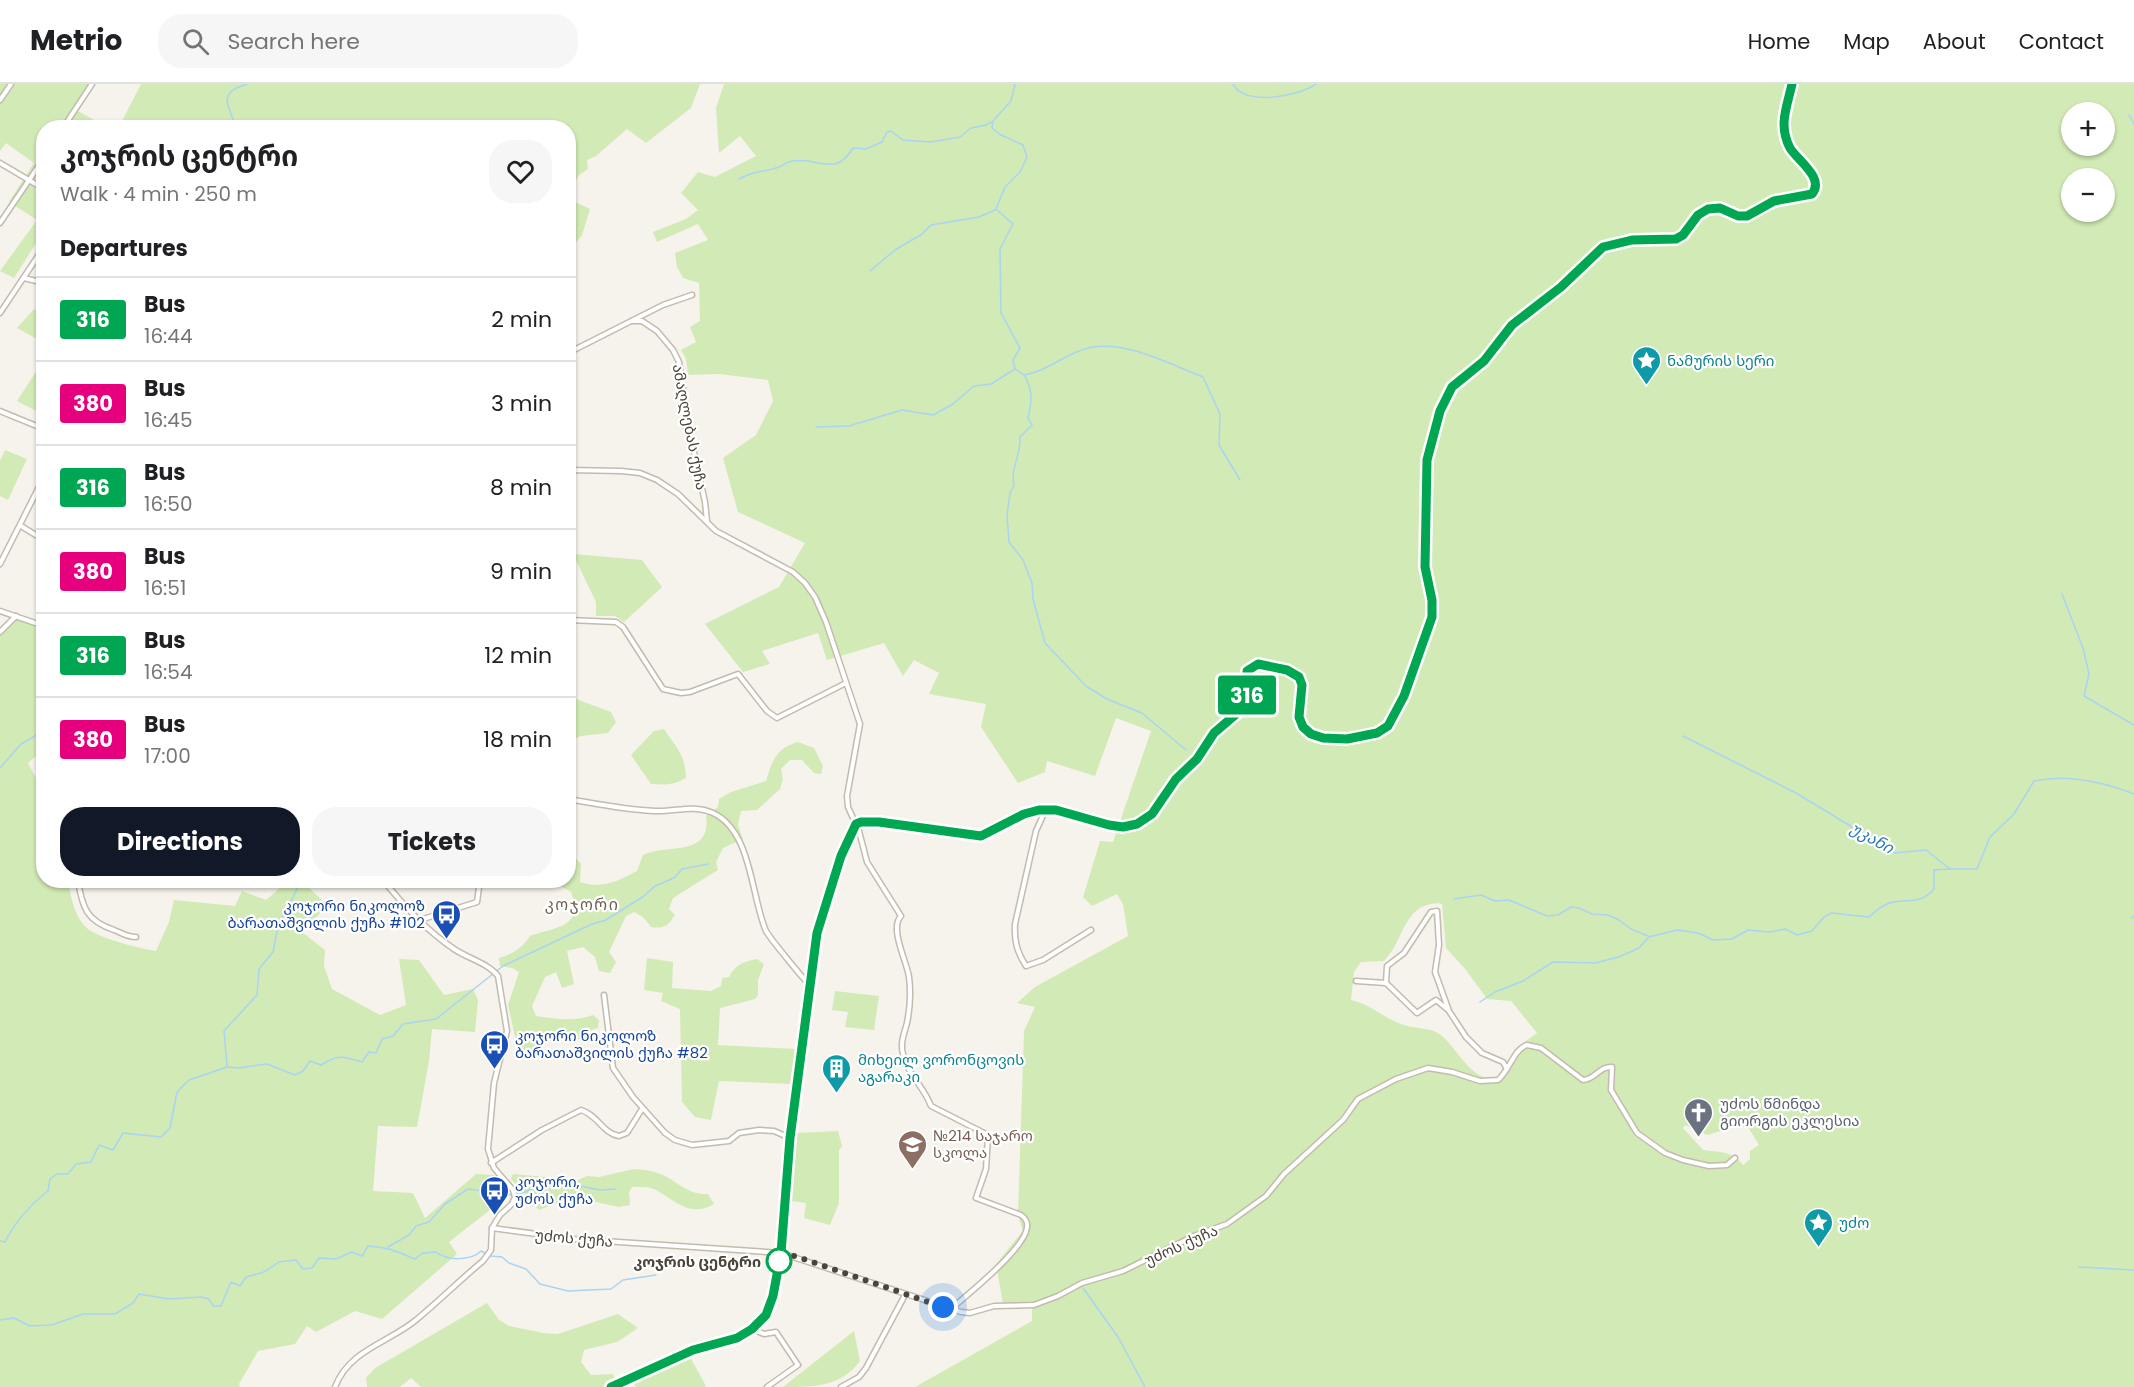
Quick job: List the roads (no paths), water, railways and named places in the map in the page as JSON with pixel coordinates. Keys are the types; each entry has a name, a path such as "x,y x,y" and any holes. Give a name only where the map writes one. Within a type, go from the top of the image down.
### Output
{"main road":[{"path":"611,1387 693,1350 737,1338 752,1329 766,1315 773,1296 781,1253 790,1138 809,984 821,918 844,848 856,824 879,822 981,836 1024,814 1046,810 1064,811 1116,827 1130,826 1148,818 1176,779 1197,759 1214,733 1242,709 1248,691 1247,671 1253,665 1274,666 1299,677 1302,685 1299,717 1303,727 1311,734 1323,738 1347,739 1377,733 1388,726 1404,696 1432,617 1432,600 1425,567 1426,472 1436,423 1448,392 1484,361 1512,325 1561,287 1603,247 1632,240 1676,239 1683,235 1698,215 1708,209 1720,208 1738,216 1747,216 1774,201 1812,194 1817,186 1815,179 1792,150 1783,127 1792,84"}],"street":[{"path":"0,100 11,84"},
{"path":"68,120 92,84"},
{"path":"0,163 36,185"},
{"path":"0,223 36,171"},
{"path":"0,313 36,259"},
{"path":"24,278 36,281"},
{"path":"576,349 663,305 692,295"},
{"name":"ამაღლებას ქუჩა","path":"632,321 642,321 657,331 673,350 679,362 707,522"},
{"path":"0,411 36,426"},
{"path":"576,470 640,473 657,480 678,494 726,538 794,572 815,597 826,622 861,729 847,796 848,807 856,824 867,862 901,916 896,924 906,960 910,991 907,1022 901,1045 908,1071 927,1096 931,1106 988,1135 986,1169 976,1198 1021,1215 1026,1219 1028,1227 1022,1240 996,1269 950,1309"},
{"path":"0,564 36,494"},
{"path":"21,526 36,535"},
{"path":"0,611 36,623"},
{"path":"0,632 16,616"},
{"path":"576,620 616,622 623,627 663,689 681,693 690,692 738,674 767,711 777,718 846,683"},
{"path":"576,801 601,806 656,811 696,808 713,813 728,823 750,871 766,930 809,984"},
{"path":"1046,810 1036,831 1015,924 1014,938 1018,954 1026,966 1043,960 1091,930"},
{"path":"80,888 84,908 95,922 128,937 136,937"},
{"path":"335,1387 347,1366 357,1356 417,1320 483,1261 491,1250 492,1228 514,1200 513,1190 491,1163 488,1149 494,1083 507,1031 498,976 492,970 453,949 417,921 390,888"},
{"path":"417,921 477,902 479,888"},
{"path":"1386,983 1387,966 1404,953 1431,912 1437,911 1439,945 1435,972 1449,1011 1466,1037 1482,1053 1503,1062 1508,1070"},
{"path":"1356,981 1386,983 1417,1012 1436,1000 1449,1011"},
{"path":"604,995 613,1068 642,1109 665,1133 675,1140 692,1146 729,1141 739,1133 759,1130 774,1131 790,1138"},
{"path":"1508,1070 1516,1052 1527,1045 1541,1048 1583,1080 1589,1080 1601,1068 1612,1067 1611,1090 1634,1130 1640,1136 1683,1160 1727,1166 1735,1159"},
{"name":"უძოს ქუჩა","path":"492,1228 574,1239 781,1253 905,1295 970,1313 994,1306 1034,1305 1058,1296 1082,1283 1123,1271 1194,1236 1227,1224 1266,1196 1284,1174 1343,1120 1358,1099 1396,1079 1428,1068 1489,1082 1498,1080 1508,1070"},
{"path":"491,1163 542,1130 581,1110 596,1117 607,1132 619,1136 627,1133 642,1109"},
{"path":"841,1387 859,1377 866,1368 905,1295"},
{"path":"752,1329 764,1334 776,1332 798,1365 767,1387"}],"waterway":[{"path":"233,120 227,99 233,90 247,84"},
{"path":"1015,84 1011,101 993,121 992,128 999,134 1023,145 1027,157 1020,172 1005,187 996,209 1013,224 1000,249 1001,313 1020,348 1013,360 1015,369 1024,375 1033,373 1084,349 1107,346 1149,355 1203,377 1220,414 1219,445 1240,480"},
{"path":"1233,84 1239,91 1259,97 1285,95 1316,84"},
{"path":"2129,115 2134,124"},
{"path":"739,179 791,161 826,164 840,162 853,148 866,149 882,142 887,132 891,131 903,140 931,142 960,137 971,128 992,122"},
{"path":"870,271 931,225 979,217 995,210"},
{"path":"816,427 849,426 902,410 933,415 953,404 974,386 991,384 1015,369"},
{"path":"1025,376 1031,392 1028,418 1032,425 1020,437 1013,473 1014,486 1010,493 1007,515 1009,542 1023,560 1032,583 1033,599 1045,643 1086,686 1107,699 1142,713 1186,750"},
{"path":"2062,594 2083,648 2089,674 2084,696 2134,725"},
{"path":"0,768 21,744 36,736"},
{"name":"უკანი","path":"1683,736 1796,793 1895,853 1926,850 1950,869 1977,869 1990,837 2014,814 2034,781 2059,778 2085,780 2134,794"},
{"path":"0,1241 5,1242 24,1214 48,1191 50,1179 57,1174 68,1174 76,1164 91,1162 99,1145 113,1150 123,1133 161,1137 170,1128 177,1092 189,1080 227,1067 238,1068 267,1064 295,1075 303,1071 310,1061 321,1065 341,1057 362,1062 369,1052 376,1053 382,1039 393,1036 403,1024 436,1019 503,966 592,924 606,920 644,896 655,886 674,878 682,869 708,864"},
{"path":"1480,1002 1495,992 1523,981 1553,962 1595,963 1619,957 1639,948 1649,937 1677,930 1698,933 1713,940 1732,939 1748,930 1770,932 1785,929 1797,935 1812,931 1824,917 1832,913 1869,917 1887,904 1925,897 1934,889 1934,870 1950,869"},
{"path":"227,1066 224,1031 257,995 259,969 273,952 278,926 297,889"},
{"path":"1454,899 1481,895 1495,901 1509,900 1547,916 1558,915 1571,907 1579,908 1592,914 1608,915 1648,936"},
{"path":"517,1195 539,1186 575,1185 600,1190 615,1189"},
{"path":"388,1247 409,1235 416,1226 429,1222 445,1204 468,1189 512,1195"},
{"path":"0,1320 14,1318 30,1326 52,1325 83,1314 115,1314 133,1303 139,1294 169,1299 201,1297 209,1299 213,1306 221,1306 231,1282 240,1286 246,1277 264,1272 279,1262 296,1260 303,1269 312,1268 319,1258 336,1259 352,1252 362,1256 368,1246 398,1252 415,1259 423,1253 436,1252 446,1257 465,1258 481,1251 491,1256 502,1257 509,1263 526,1269 540,1284 568,1291 611,1289 623,1280 656,1275"},
{"path":"2079,1267 2134,1270"},
{"path":"1083,1288 1118,1337 1145,1387"}],"place":[{"name":"ნამურის სერი","path":"1646,386"},
{"name":"კოჯორი ნიკოლოზ ბარათაშვილის ქუჩა #102","path":"446,940"},
{"name":"კოჯორი ნიკოლოზ ბარათაშვილის ქუჩა #82","path":"494,1070"},
{"name":"მიხეილ ვორონცოვის აგარაკი","path":"837,1094"},
{"name":"უძოს წმინდა გიორგის ეკლესია","path":"1699,1138"},
{"name":"№214 საჯარო სკოლა","path":"912,1170"},
{"name":"კოჯორი, უძოს ქუჩა","path":"494,1216"},
{"name":"უძო","path":"1818,1248"},
{"name":"კოჯრის ცენტრი","path":"779,1261"}],"district":[{"name":"კოჯორი","path":"582,904"}]}
